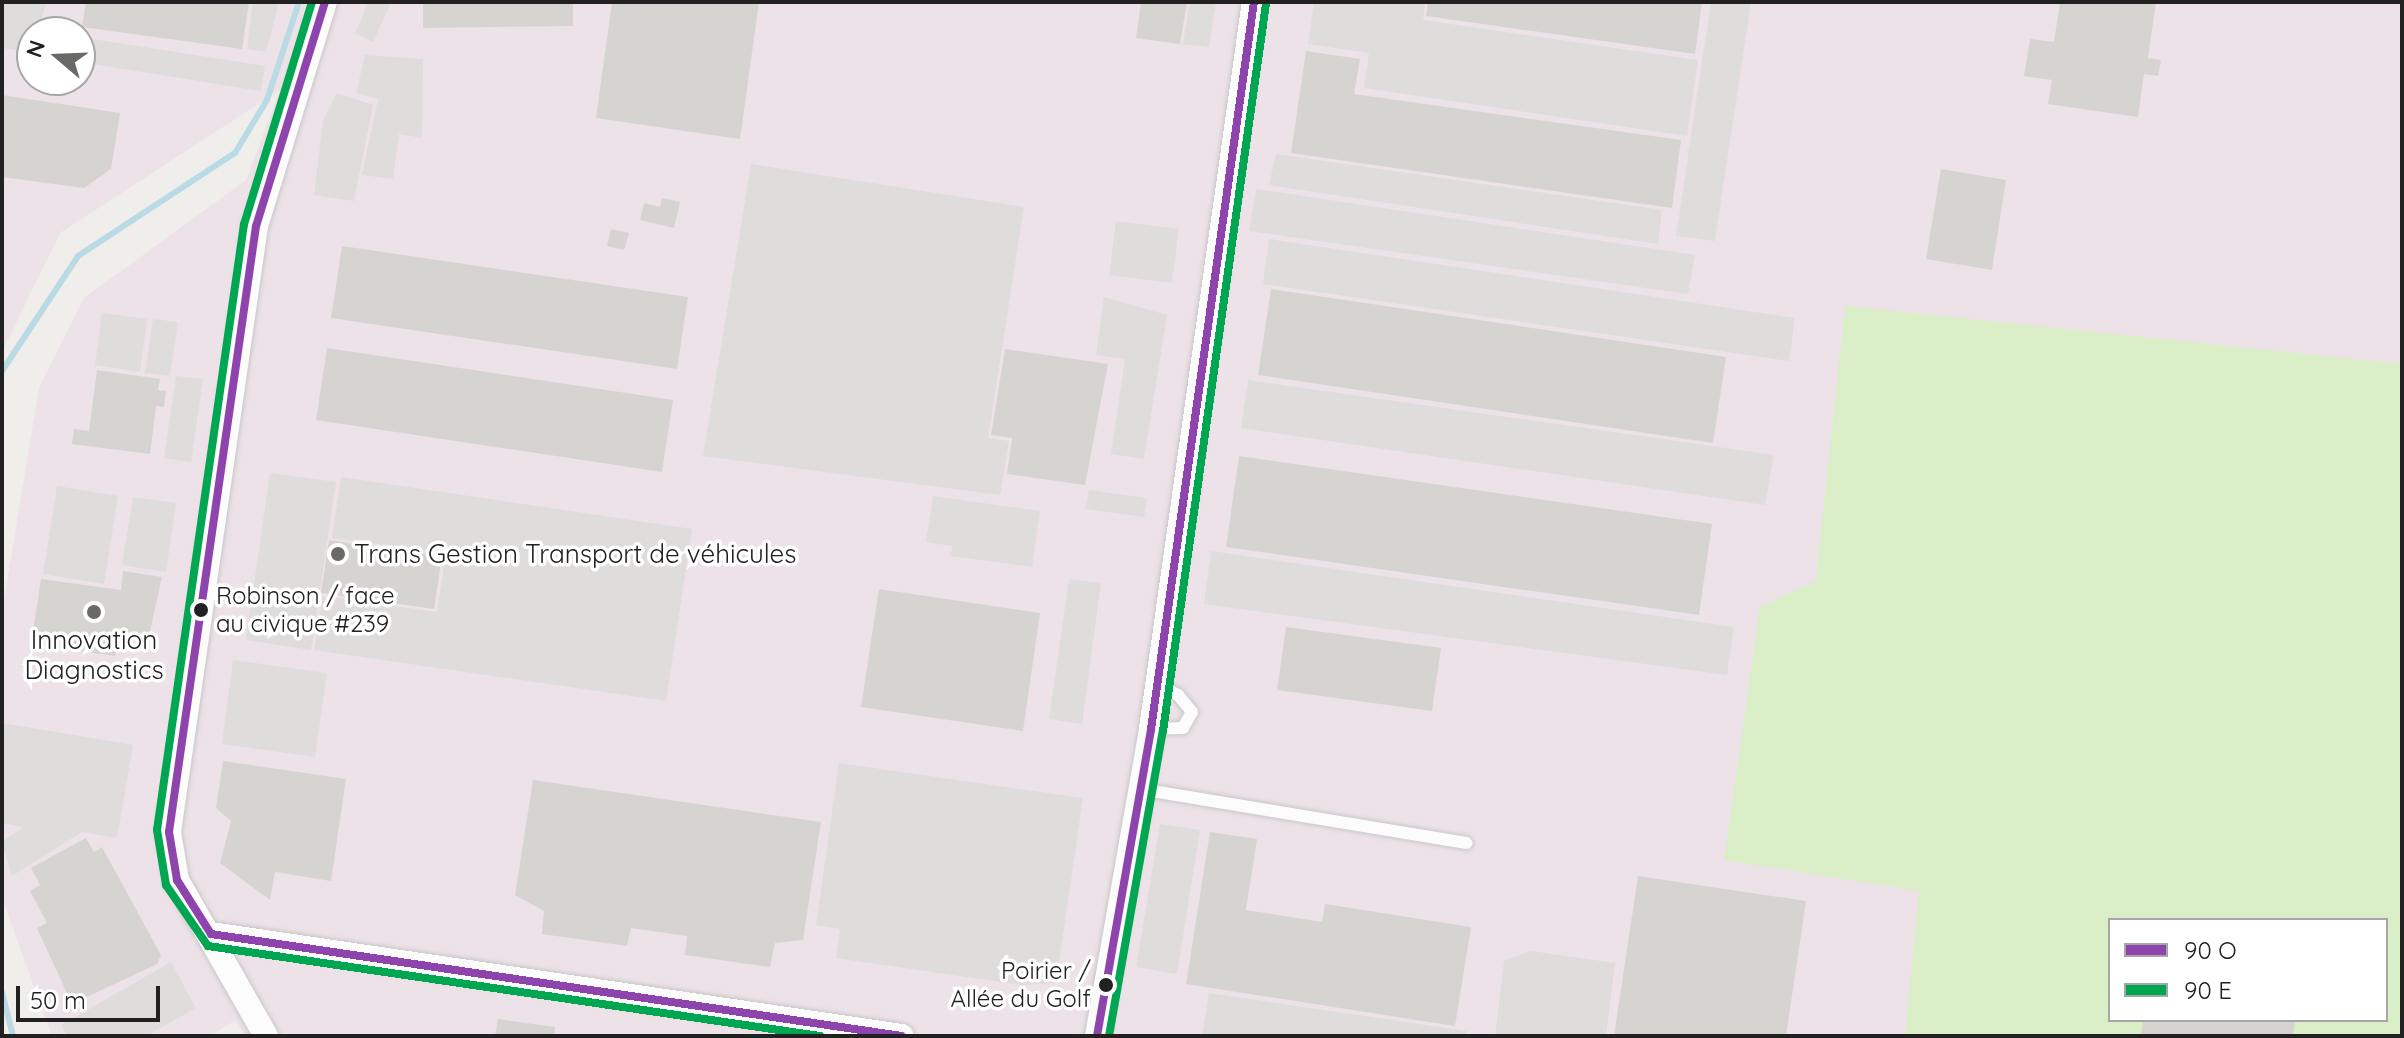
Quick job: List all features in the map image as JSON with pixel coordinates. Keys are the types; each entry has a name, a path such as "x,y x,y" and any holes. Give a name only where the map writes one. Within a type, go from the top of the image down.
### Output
{"street":[{"path":"266,1036 211,934 177,880 169,832 256,226 325,2"},
{"path":"1097,1036 1151,729 1154,684 1254,2"},
{"path":"211,934 902,1036"}],"lane":[{"path":"1151,729 1183,728 1192,712 1178,695 1154,684"},
{"path":"1140,789 1467,843"}],"shaded area":[{"path":"2,2 2402,2 2402,1036 245,1036 236,1020 210,1036 52,1036 2,898 2,612 39,388 84,298 246,180 280,90 60,233 2,352"},
{"path":"2,2 46,2 42,16 16,16 16,50 2,48"},
{"path":"253,2 279,2 266,52 247,49"},
{"path":"368,2 391,2 373,42 355,34"},
{"path":"1190,2 1216,2 1209,47 1183,44"},
{"path":"1314,2 1425,2 1423,20 1698,60 1687,136 1364,88 1369,53 1308,44"},
{"path":"1711,2 1751,2 1715,241 1676,236"},
{"path":"96,40 265,66 261,91 96,65"},
{"path":"365,55 423,59 422,138 399,134 393,179 362,175 378,99 356,93"},
{"path":"337,93 373,105 354,201 314,195 323,121"},
{"path":"1276,154 1662,210 1658,244 1269,185"},
{"path":"751,164 1024,207 988,438 1009,441 1000,495 703,456"},
{"path":"1256,189 1695,255 1688,294 1249,231"},
{"path":"1116,221 1179,229 1172,283 1109,275"},
{"path":"1269,239 1795,318 1789,361 1263,284"},
{"path":"1104,297 1167,315 1144,459 1111,454 1125,359 1096,355"},
{"path":"102,313 147,319 140,372 95,365"},
{"path":"153,319 178,322 170,376 145,373"},
{"path":"176,376 203,379 191,462 164,458"},
{"path":"1248,380 1774,455 1765,505 1241,428"},
{"path":"270,473 336,482 311,650 246,640"},
{"path":"341,477 692,529 666,701 314,650 323,596 437,612 446,553 332,538"},
{"path":"57,486 118,496 104,584 43,574"},
{"path":"1089,490 1147,498 1144,517 1085,509"},
{"path":"933,496 1040,511 1032,567 951,556 952,546 926,542"},
{"path":"133,497 176,503 166,572 122,565"},
{"path":"1211,551 1734,627 1727,675 1204,604"},
{"path":"1069,579 1101,583 1082,724 1049,719"},
{"path":"233,660 327,673 315,757 222,744"},
{"path":"2,723 133,745 117,838 82,832 12,876 2,842 24,827 2,823"},
{"path":"839,763 1083,798 1056,983 1022,985 836,958 840,929 816,925"},
{"path":"1160,824 1200,830 1177,974 1136,967"},
{"path":"1531,951 1615,963 1606,1036 1495,1036 1504,961"},
{"path":"171,962 196,1008 146,1036 67,1036 61,1025"},
{"path":"1209,993 1466,1031 1465,1036 1202,1036"}],"green space":[{"path":"1845,306 2402,364 2402,1036 1905,1036 1919,891 1724,860 1760,607 1816,581"}],"building":[{"path":"86,2 249,2 242,49 96,29 96,16 84,16"},
{"path":"423,2 573,2 573,26 423,28"},
{"path":"612,2 759,2 740,139 596,118"},
{"path":"1141,2 1187,2 1180,44 1136,38"},
{"path":"1428,2 1702,2 1695,54 1426,16"},
{"path":"2060,2 2156,2 2148,58 2161,60 2158,76 2144,74 2138,117 2048,104 2052,80 2024,76 2030,39 2054,42"},
{"path":"1306,51 1360,59 1354,94 1681,140 1672,208 1291,153"},
{"path":"2,95 120,113 111,169 84,188 2,177"},
{"path":"1941,169 2006,180 1992,270 1926,259"},
{"path":"662,198 680,202 674,228 640,220 644,203 660,207"},
{"path":"611,229 629,233 624,250 607,246"},
{"path":"342,246 688,297 677,369 331,318"},
{"path":"1271,289 1726,357 1713,443 1258,375"},
{"path":"327,348 673,400 662,472 316,420"},
{"path":"1005,349 1108,364 1085,485 1007,474 1012,438 991,435"},
{"path":"97,370 160,379 158,390 166,391 164,407 156,406 150,454 72,444 74,429 89,431"},
{"path":"1239,456 1712,524 1699,615 1226,547"},
{"path":"329,540 442,556 434,609 321,593"},
{"name":"Innovation Diagnostics","path":"123,571 162,577 149,636 119,631 115,656 31,644 41,579 121,590"},
{"path":"879,589 1040,613 1023,731 861,707"},
{"path":"1286,627 1441,648 1432,711 1277,690"},
{"path":"223,761 346,779 331,881 275,872 270,900 220,863 231,821 216,808"},
{"path":"533,780 821,822 803,940 775,943 770,967 685,955 687,936 631,928 627,946 542,934 544,911 515,895"},
{"path":"1210,832 1257,839 1246,910 1322,922 1325,904 1471,927 1455,1026 1186,984"},
{"path":"86,838 94,852 102,847 161,955 157,964 72,1004 37,928 47,923 30,891 40,885 31,868"},
{"path":"1638,876 1806,901 1786,1036 1614,1036"},
{"path":"498,1019 555,1027 554,1036 495,1036"},
{"path":"2143,1022 2295,1022 2293,1036 2141,1036"}],"waterway":[{"path":"2,371 78,256 235,153 267,100 299,2"},
{"path":"2,992 13,1036"}],"transit line":[{"path":"312,2 244,224 157,830 166,885 208,946 820,1036"},
{"path":"325,2 256,226 169,832 177,880 211,934 902,1036"},
{"path":"1097,1036 1151,729 1254,2"},
{"path":"1109,1036 1163,731 1266,4"}],"place":[{"name":"Trans Gestion Transport de véhicules","path":"338,554"},
{"name":"Robinson / face au civique #239","path":"201,610"},
{"name":"Innovation Diagnostics","path":"94,612"},
{"name":"Poirier / Allée du Golf","path":"1106,985"}]}
